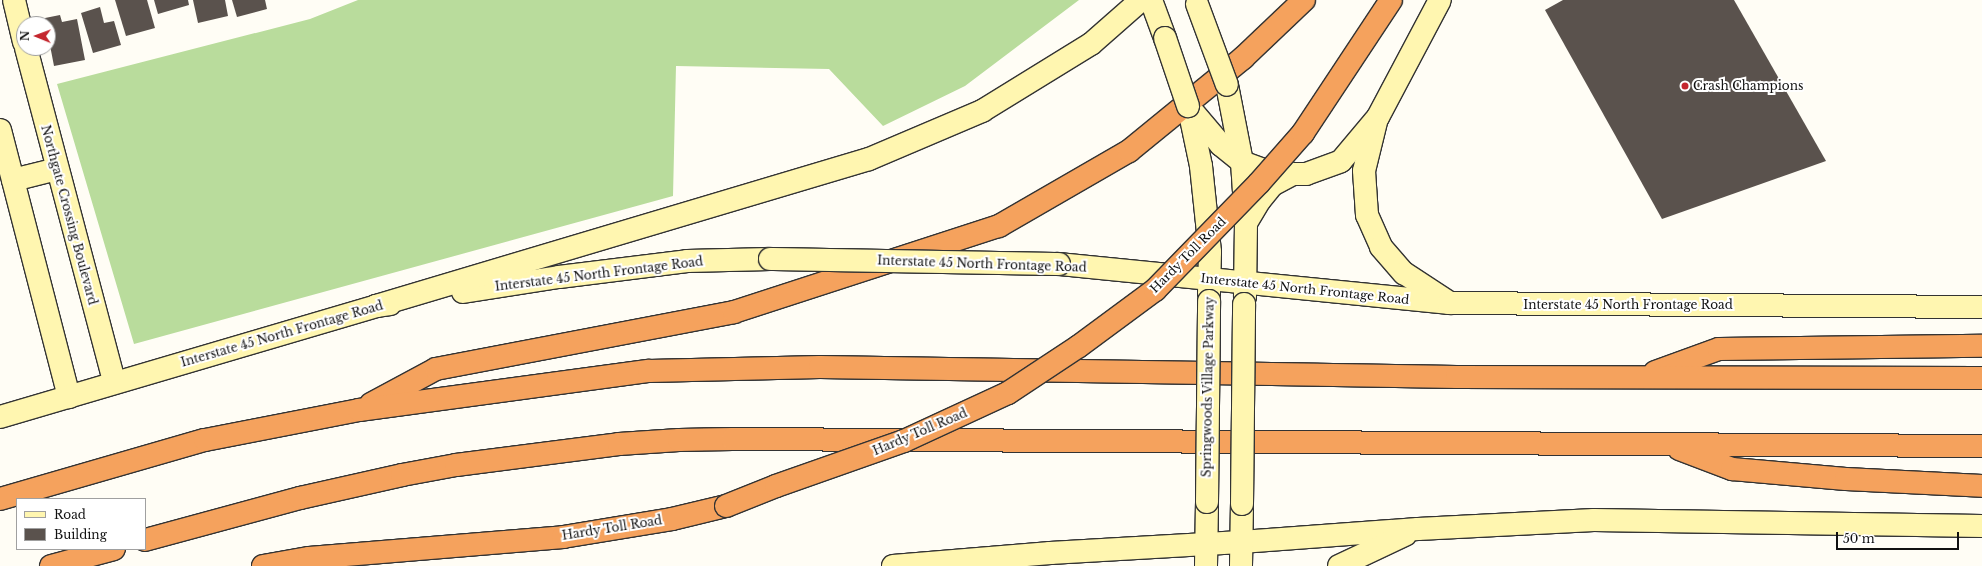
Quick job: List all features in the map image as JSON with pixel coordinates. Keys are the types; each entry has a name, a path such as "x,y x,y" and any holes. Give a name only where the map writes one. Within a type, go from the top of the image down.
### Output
{"highway":[{"path":"359,410 436,369 734,312 999,226 1129,151 1243,58 1304,0"},
{"name":"Hardy Toll Road","path":"263,566 309,558 563,537 672,519 726,506 776,486 904,441 1008,393 1079,346 1155,290 1259,183 1302,132 1391,0"},
{"path":"1641,377 1719,349 1982,346"},
{"path":"0,499 206,440 359,410 649,371 820,367 1457,377 1982,378"},
{"path":"146,540 300,498 402,475 456,466 626,444 741,439 1982,446"},
{"path":"1665,444 1732,469 1846,479 1982,486"},
{"path":"51,566 110,550"}],"main road":[{"path":"14,0 18,16"},
{"path":"376,306 869,159 982,111 1091,44 1141,0"},
{"name":"Springwoods Village Parkway","path":"1151,0 1188,106 1201,166 1210,252 1206,566"},
{"path":"1188,106 1234,151 1275,174 1306,174 1340,161 1378,117 1440,0"},
{"path":"1197,2 1227,85 1234,151 1246,222 1241,566"},
{"name":"Northgate Crossing Boulevard","path":"28,56 114,382"},
{"path":"1378,117 1364,171 1368,215 1381,247 1404,273 1449,303"},
{"path":"0,130 69,396"},
{"path":"13,180 57,169"},
{"path":"1246,222 1272,185 1293,174"},
{"name":"Interstate 45 North Frontage Road","path":"0,417 114,382 376,306 559,277 680,262 770,259 1059,264 1210,279 1245,294 1449,303 1982,307"},
{"path":"893,566 1050,553 1206,545 1418,529 1594,520 1982,526"},
{"path":"1339,566 1418,529"},
{"path":"1050,553 1074,566"}],"green space":[{"path":"358,0 1079,0 965,86 883,126 829,69 676,66 673,196 134,344 57,84 310,19"}],"building":[{"path":"115,0 147,0 155,28 126,36"},
{"path":"154,0 188,0 189,5 158,14"},
{"path":"193,0 225,0 228,16 198,23"},
{"path":"232,0 265,0 267,9 237,17"},
{"name":"Crash Champions","path":"1563,0 1734,0 1826,161 1662,219 1545,10"},
{"path":"100,7 104,23 114,21 121,45 93,53 81,13"},
{"path":"60,15 62,22 77,19 85,60 54,66 52,56 56,56 55,16"}],"place":[{"name":"Crash Champions","path":"1685,86"}]}
